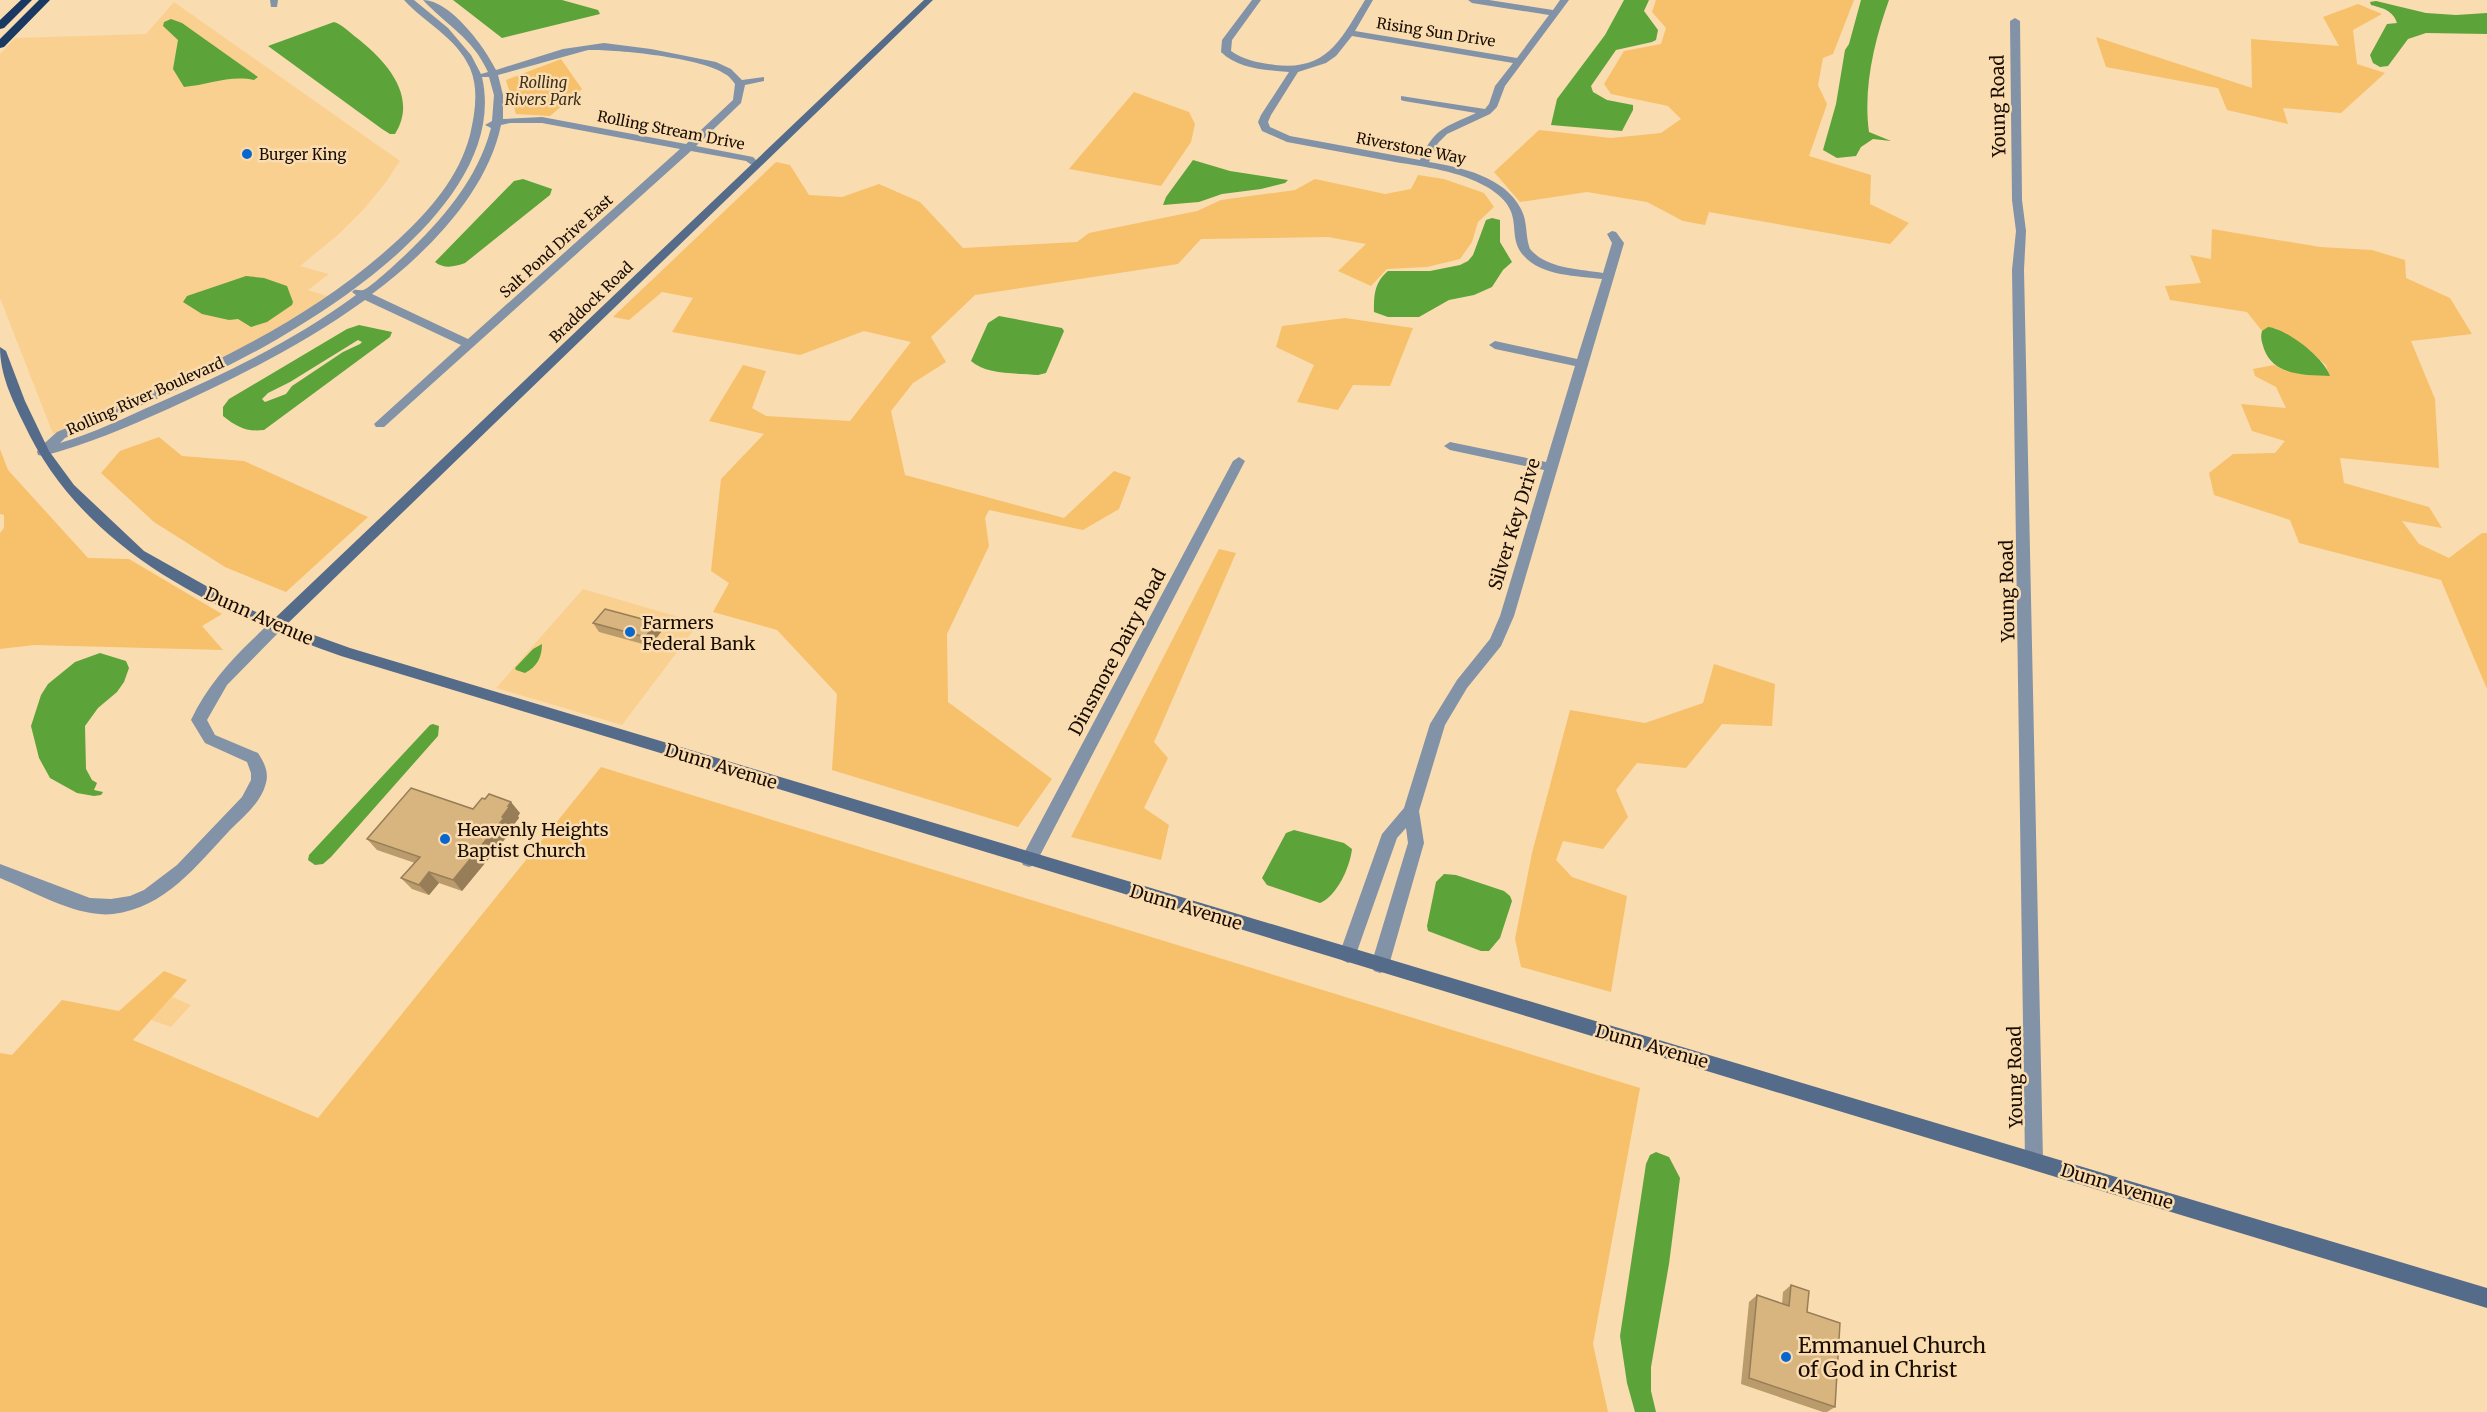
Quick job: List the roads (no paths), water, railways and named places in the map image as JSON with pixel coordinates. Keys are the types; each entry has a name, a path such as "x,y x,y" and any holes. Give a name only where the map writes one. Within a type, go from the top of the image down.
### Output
{"highway":[{"path":"0,26 27,0"},
{"path":"3,42 6,29 36,0"},
{"path":"3,42 45,0"}],"main road":[{"name":"Braddock Road","path":"275,627 929,0"},
{"name":"Dunn Avenue","path":"0,351 19,401 43,452 69,488 139,554 203,592 275,627 346,652 1029,860 2487,1298"}],"street":[{"name":"Rolling River Boulevard","path":"43,452 62,435 246,353 301,322 350,288 408,238 447,194 471,151 480,108 477,76 468,55 458,42 408,0"},
{"name":"Rolling River Boulevard","path":"43,452 70,446 204,388 300,338 365,294 438,229 462,199 479,172 498,124 499,104 494,74 483,51 472,37 427,0"},
{"path":"1257,0 1227,40 1221,52 1245,62 1295,70 1326,61 1335,55 1369,0"},
{"path":"1472,0 1556,13"},
{"path":"1423,164 1433,142 1443,132 1487,112 1494,105 1500,86 1565,0"},
{"name":"Young Road","path":"2015,21 2017,200 2021,238 2018,270 2034,1161"},
{"name":"Rising Sun Drive","path":"1348,33 1520,61"},
{"path":"477,76 494,74 576,49 612,47 713,64 728,71 740,83 761,79"},
{"name":"Riverstone Way","path":"1295,70 1266,115 1260,129 1287,139 1468,174 1494,186 1511,202 1520,219 1520,238 1523,249 1532,258 1559,268 1608,277"},
{"name":"Salt Pond Drive East","path":"380,424 738,101 740,83"},
{"path":"1404,98 1487,112"},
{"name":"Rolling Stream Drive","path":"477,126 520,125 684,151 741,167 756,165"},
{"name":"Silver Key Drive","path":"1348,955 1390,834 1411,811 1438,724 1462,684 1496,642 1507,616 1618,243 1612,234"},
{"path":"350,288 470,344"},
{"path":"1495,345 1582,364"},
{"path":"1450,446 1551,467"},
{"name":"Dinsmore Dairy Road","path":"1029,860 1239,461"},
{"path":"0,871 91,905 114,906 134,902 174,880 247,802 257,788 260,776 257,761 246,752 211,740 199,720 205,704 216,688 249,651 275,627"},
{"name":"Silver Key Drive","path":"1380,965 1416,843 1411,811"}],"place":[{"name":"Burger King","path":"247,154"},
{"name":"Farmers Federal Bank","path":"630,632"},
{"name":"Heavenly Heights Baptist Church","path":"445,839"},
{"name":"Emmanuel Church of God in Christ","path":"1786,1357"}],"park label":[{"name":"Rolling Rivers Park","path":"543,90"}]}
